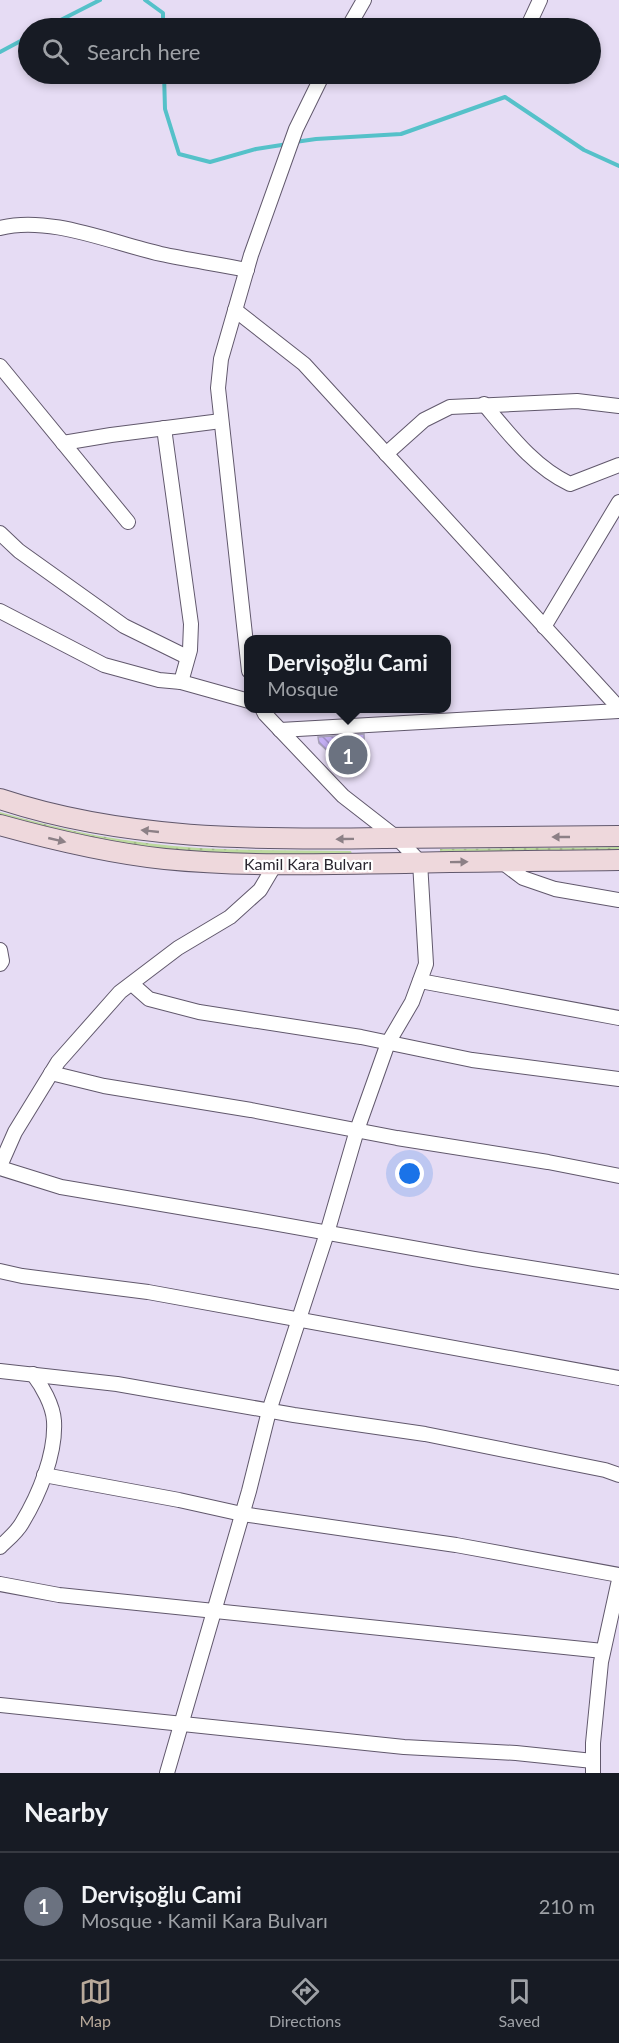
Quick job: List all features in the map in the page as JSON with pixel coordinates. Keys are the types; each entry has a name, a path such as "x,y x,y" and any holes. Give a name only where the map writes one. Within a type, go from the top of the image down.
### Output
{"main road":[{"name":"Kamil Kara Bulvarı","path":"0,799 39,811 102,825 185,835 246,839 619,836"},
{"name":"Kamil Kara Bulvarı","path":"0,825 72,843 135,855 221,863 288,865 619,860"}],"street":[{"path":"354,18 364,0"},
{"path":"532,18 540,0"},
{"path":"245,635 218,388 221,359 247,270 296,129 318,84"},
{"path":"0,228 13,225 44,225 161,254 247,270"},
{"path":"235,310 304,364 619,709"},
{"path":"0,366 128,522"},
{"path":"386,454 424,420 450,407 577,401 619,406"},
{"path":"484,404 524,452 558,478 570,484 619,465"},
{"path":"63,443 221,421"},
{"path":"164,428 191,624 190,650 181,682"},
{"path":"544,627 615,519 619,502"},
{"path":"0,533 20,551 124,626 187,657"},
{"path":"0,611 104,665 159,680 181,682 244,700"},
{"path":"280,730 619,709"},
{"path":"167,1773 242,1514 269,1411 327,1233 357,1130 388,1042 412,1002 426,964 420,862 397,838 343,796 266,713"},
{"path":"502,862 522,878 555,889 619,900"},
{"path":"276,863 260,891 230,917 178,948 120,992 58,1062 15,1132 1,1162 61,1187 619,1282"},
{"path":"0,951 2,961 0,964"},
{"path":"420,981 619,1018"},
{"path":"132,984 149,999 199,1012 388,1042 472,1059 619,1078"},
{"path":"51,1073 104,1086 619,1176"},
{"path":"0,1271 22,1276 148,1292 619,1378"},
{"path":"0,1371 117,1384 269,1411 425,1434 619,1474"},
{"path":"0,1547 21,1525 52,1453 54,1419 41,1384 33,1374"},
{"path":"44,1475 242,1514 456,1545 619,1575"},
{"path":"0,1705 404,1747 516,1754 593,1767 603,1651 619,1580"},
{"path":"0,1584 59,1595 603,1651"}],"green space":[{"path":"0,812 73,831 123,840 218,849 351,851 352,854 243,854 162,849 67,832 0,816"},
{"path":"619,847 619,851 440,852 440,849"}],"building":[{"path":"364,734 365,767 346,768 319,743 318,737"}],"waterway":[{"path":"65,18 100,0"},
{"path":"145,0 163,13 163,18"},
{"path":"0,52 18,42"},
{"path":"164,84 165,109 179,154 210,162 256,149 288,144"},
{"path":"295,142 401,134 505,97 584,150 619,166"}],"place":[{"name":"Dervişoğlu Cami","path":"348,755"}]}
